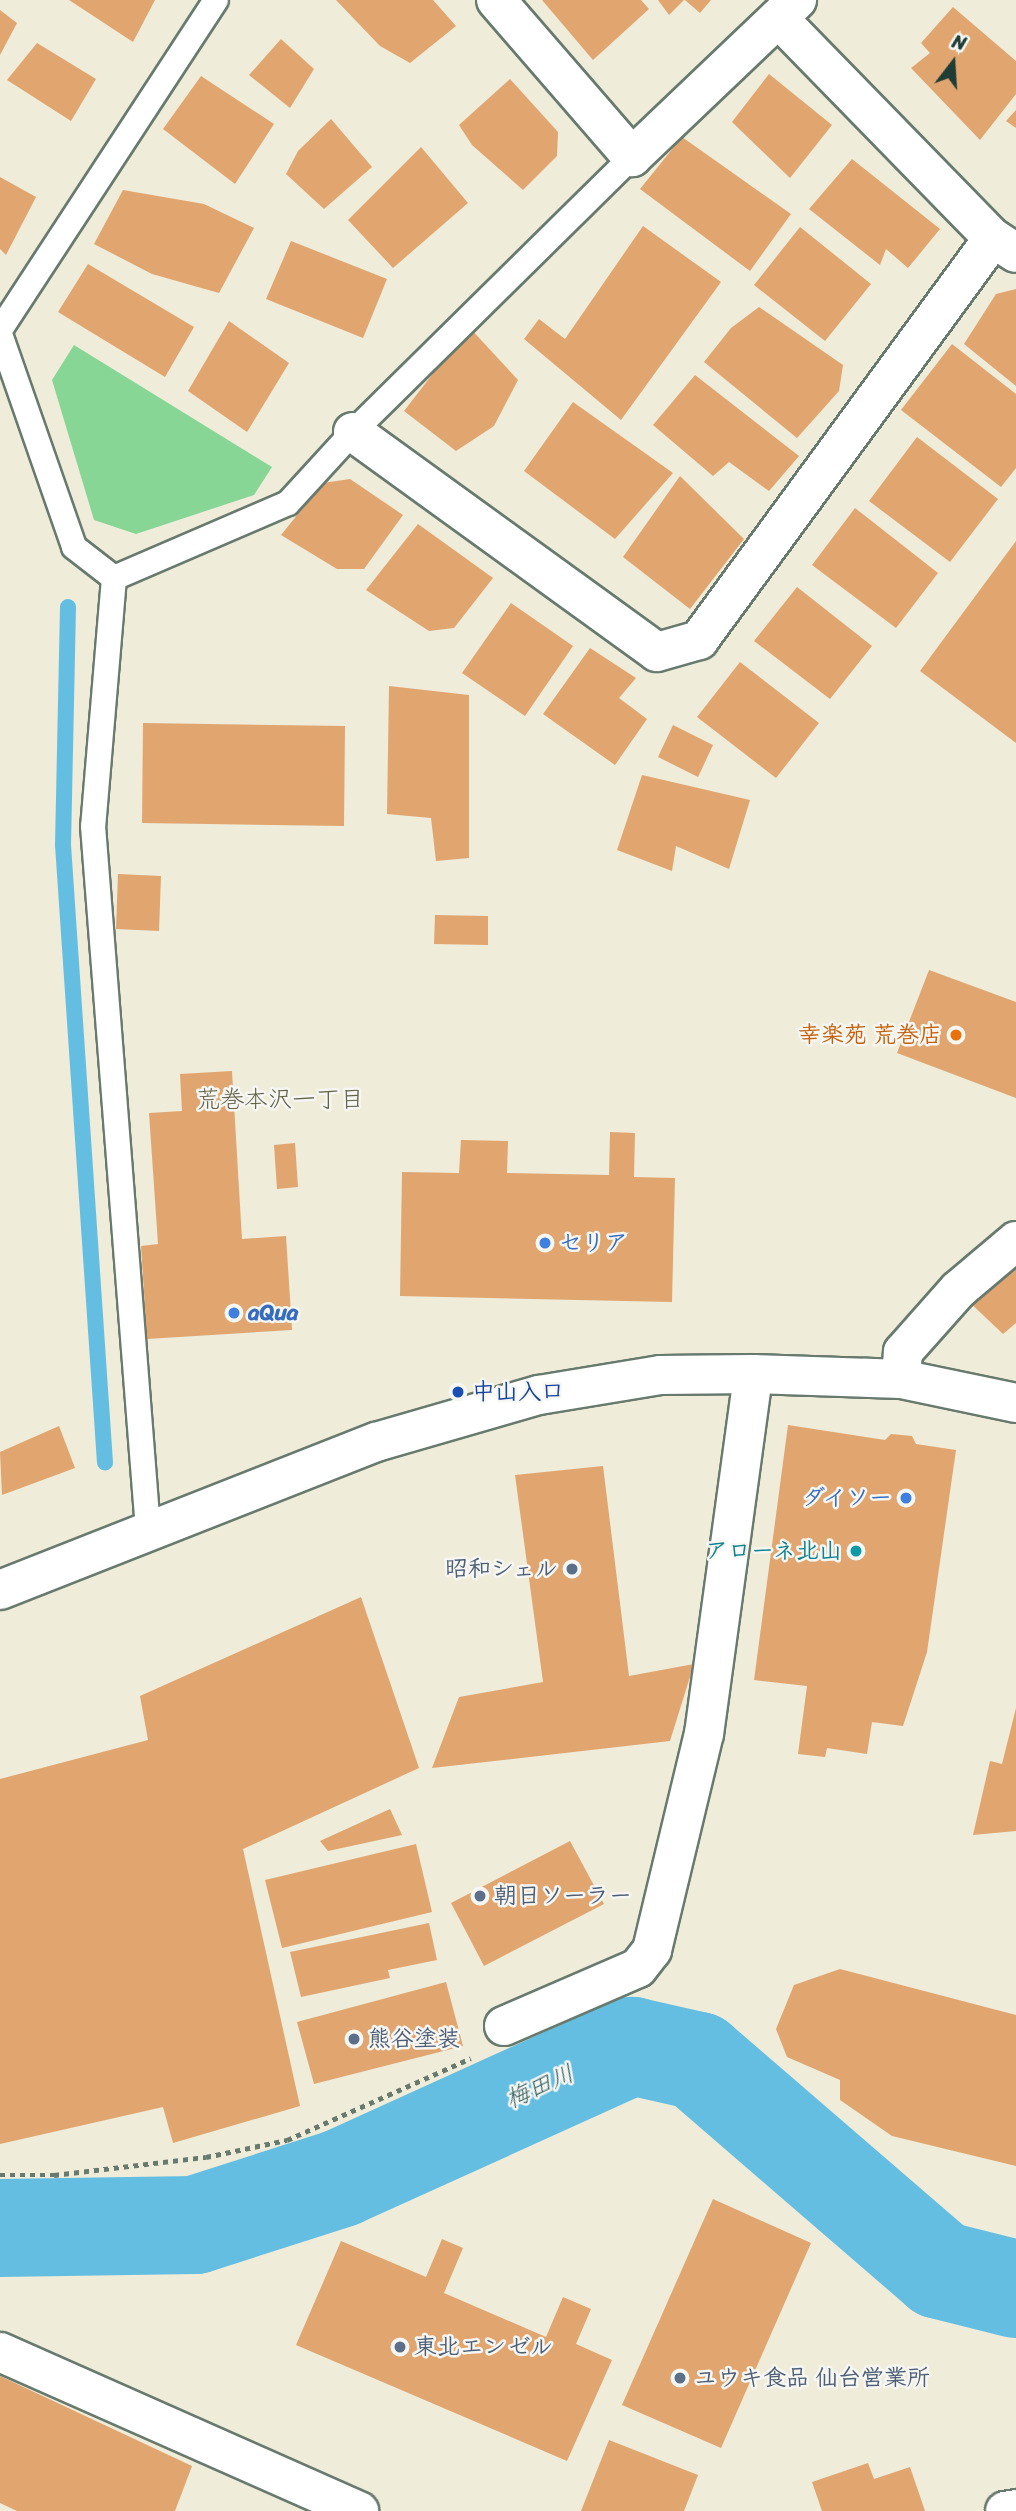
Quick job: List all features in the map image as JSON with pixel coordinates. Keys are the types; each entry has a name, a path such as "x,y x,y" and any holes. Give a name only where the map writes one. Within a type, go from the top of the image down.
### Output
{"street":[{"path":"353,432 657,652 699,640 1005,246 788,9 632,157 496,0"},
{"path":"901,1379 903,1352 958,1290 1016,1241"},
{"path":"504,2026 638,1968 652,1950 704,1734 753,1374"},
{"path":"0,1591 148,1530 376,1442 539,1395 660,1375 753,1374 901,1379 1016,1403"},
{"path":"0,2352 359,2511"},
{"path":"1005,2511 1016,2509"}],"lane":[{"path":"114,578 74,547 0,332 216,0"},
{"path":"114,578 288,503 353,432 632,157"},
{"path":"114,578 93,826 148,1530"}],"path":[{"path":"0,2175 54,2175 178,2160 287,2140 479,2055 504,2026"}],"green space":[{"path":"74,345 272,467 254,495 136,534 94,520 52,380"}],"building":[{"path":"69,0 155,0 133,42"},
{"path":"336,0 433,0 456,26 410,63 380,46"},
{"path":"542,0 641,0 649,9 593,60"},
{"path":"658,0 684,0 669,15"},
{"path":"685,0 711,0 700,13"},
{"path":"953,7 1016,61 1016,94 980,140 911,68 930,53 921,43"},
{"path":"0,10 17,23 0,55"},
{"path":"281,39 314,69 290,108 249,75"},
{"path":"37,43 96,79 71,121 7,80"},
{"path":"769,74 832,125 790,178 732,122"},
{"path":"201,76 274,124 235,184 163,129"},
{"path":"510,79 558,132 557,156 523,190 472,145 459,125"},
{"path":"1016,110 1016,128 1006,121"},
{"path":"331,119 372,167 324,209 286,174 298,151"},
{"path":"682,137 791,214 750,271 640,189"},
{"path":"421,147 468,203 393,268 348,220"},
{"path":"852,159 940,229 908,268 886,249 880,265 809,209"},
{"path":"0,177 36,197 6,255 0,249"},
{"path":"123,190 204,204 254,228 219,293 152,274 94,244"},
{"path":"643,226 721,282 621,420 524,339 539,319 565,339"},
{"path":"800,227 871,284 825,341 754,285"},
{"path":"291,241 387,279 363,338 266,299"},
{"path":"88,264 194,327 165,377 58,312"},
{"path":"1016,289 1016,386 964,344 996,294"},
{"path":"759,307 843,365 839,391 797,438 704,362 731,328"},
{"path":"229,321 289,363 247,432 188,391"},
{"path":"469,327 518,380 494,426 456,451 404,411"},
{"path":"952,344 1016,394 1016,468 1001,487 901,410"},
{"path":"695,375 799,456 769,491 729,462 713,476 653,425"},
{"path":"573,402 673,473 615,539 524,471"},
{"path":"917,437 998,499 950,562 869,501"},
{"path":"680,476 744,539 690,609 623,557"},
{"path":"350,479 403,515 364,569 337,569 281,535 323,483"},
{"path":"855,508 938,573 896,628 812,565"},
{"path":"418,524 493,578 454,628 429,631 366,590"},
{"path":"1016,541 1016,743 920,671"},
{"path":"797,587 872,646 830,699 754,641"},
{"path":"511,603 573,646 525,716 462,673"},
{"path":"590,648 636,678 619,698 647,719 615,765 543,714"},
{"path":"740,662 819,723 776,778 697,717"},
{"path":"389,686 469,695 469,858 436,861 431,818 387,814"},
{"path":"143,723 345,726 344,826 142,823"},
{"path":"673,725 713,745 698,777 658,757"},
{"path":"642,775 750,800 729,869 676,846 672,871 617,850"},
{"path":"118,874 161,876 159,931 116,929"},
{"path":"435,915 488,916 488,945 434,944"},
{"path":"929,970 1016,1002 1016,1098 897,1053"},
{"path":"232,1071 242,1239 286,1236 292,1330 147,1339 141,1246 158,1244 149,1113 182,1111 180,1074"},
{"path":"610,1132 635,1133 634,1177 675,1178 672,1302 400,1296 402,1172 459,1173 461,1140 508,1141 507,1173 609,1175"},
{"path":"295,1143 298,1187 277,1189 274,1145"},
{"path":"1016,1253 1016,1323 1003,1334 964,1297"},
{"name":"アローネ北山","path":"788,1425 885,1440 891,1434 912,1436 916,1444 956,1450 927,1652 903,1726 872,1722 867,1754 827,1748 825,1757 798,1754 807,1686 754,1680"},
{"path":"59,1426 75,1468 2,1495 0,1452"},
{"name":"昭和シェル","path":"603,1466 629,1676 694,1664 670,1741 432,1768 459,1697 543,1682 515,1475"},
{"path":"361,1597 419,1768 243,1849 300,2106 173,2143 163,2107 0,2144 0,1779 148,1740 140,1696"},
{"path":"1016,1708 1016,1831 973,1835 990,1761 1002,1764"},
{"path":"390,1809 402,1835 328,1851 320,1841"},
{"path":"570,1841 604,1904 484,1966 451,1903"},
{"path":"416,1844 432,1912 282,1948 265,1880"},
{"path":"429,1923 437,1960 388,1970 390,1978 301,1997 290,1952"},
{"path":"840,1969 1016,2015 1016,2166 892,2136 840,2100 840,2080 787,2057 776,2029 794,1985"},
{"path":"446,1982 463,2046 314,2084 297,2022"},
{"path":"713,2199 811,2243 721,2448 622,2405"},
{"path":"442,2239 463,2248 444,2293 546,2337 563,2297 591,2309 576,2344 612,2360 567,2461 296,2345 341,2241 426,2277"},
{"path":"0,2376 192,2466 175,2511 17,2511 0,2503"},
{"path":"609,2440 698,2475 684,2511 581,2511"},
{"path":"868,2463 874,2479 910,2467 925,2511 822,2511 812,2482"}],"waterway":[{"path":"68,607 63,845 105,1463"},
{"name":"梅田川","path":"0,2228 195,2225 341,2178 632,2046 698,2061 940,2270 1016,2289"}],"place":[{"name":"幸楽苑 荒巻店","path":"956,1035"},
{"name":"セリア","path":"545,1243"},
{"name":"aQua","path":"234,1313"},
{"name":"中山入口","path":"458,1392"},
{"name":"ダイソー","path":"906,1498"},
{"name":"アローネ北山","path":"856,1551"},
{"name":"昭和シェル","path":"572,1569"},
{"name":"朝日ソーラー","path":"480,1896"},
{"name":"熊谷塗装","path":"354,2039"},
{"name":"東北エンゼル","path":"400,2347"},
{"name":"ユウキ食品 仙台営業所","path":"680,2378"}],"district":[{"name":"荒巻本沢一丁目","path":"280,1100"}]}
